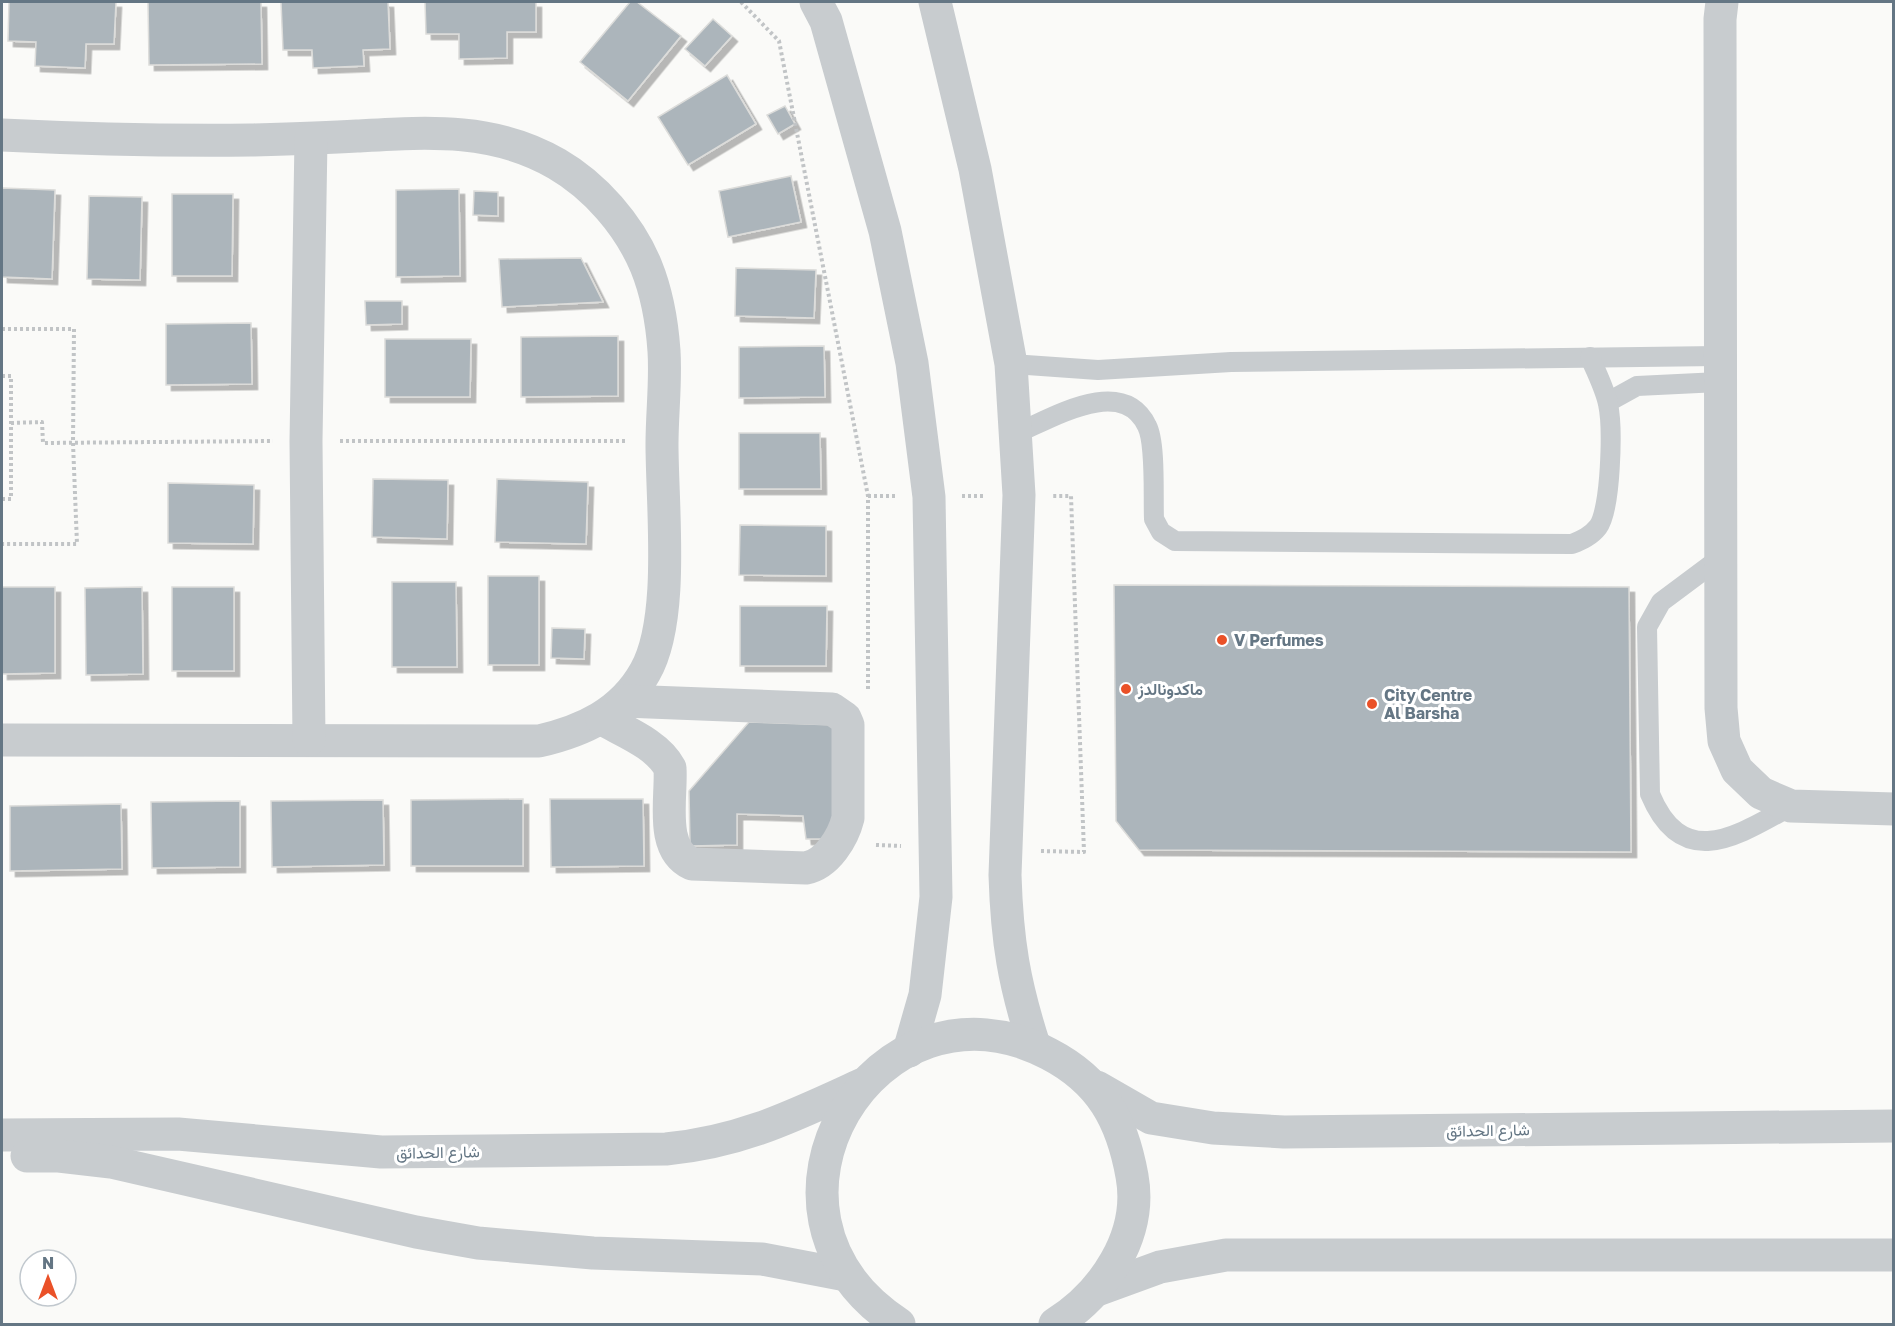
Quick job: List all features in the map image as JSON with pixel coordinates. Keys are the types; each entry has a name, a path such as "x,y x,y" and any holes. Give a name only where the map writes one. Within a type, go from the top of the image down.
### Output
{"street":[{"path":"816,2 826,21 885,231 912,363 929,497 936,897 925,994 909,1051"},
{"path":"935,2 975,169 1011,364 1020,495 1006,849 1007,934 1016,990 1034,1045"},
{"path":"1722,2 1719,30 1719,369 1721,708 1724,741 1737,770 1745,778 1761,793 1791,806 1893,809"},
{"path":"2,135 138,141 311,139 428,132 473,134 517,145 558,164 594,192 624,226 646,265 659,308 664,353 663,603 656,648 645,673 613,710 572,734 539,741 2,740"},
{"path":"309,740 306,441 311,139"},
{"path":"832,709 839,713 848,725 848,818 843,831 823,861 806,868 692,864 682,860 671,843 670,768 664,758 613,710 832,709"},
{"path":"899,1324 879,1311 846,1275 830,1244 822,1210 822,1174 830,1140 844,1110 863,1084 885,1066 909,1051 943,1039 963,1036 1003,1038 1034,1045 1065,1062 1092,1085 1118,1124 1127,1145 1134,1183 1130,1221 1119,1258 1097,1290 1074,1312 1055,1324"},
{"name":"شارع الحدائق","path":"2,1135 178,1134 381,1152 666,1149 702,1146 737,1138 771,1126 863,1084"},
{"name":"شارع الحدائق","path":"1092,1085 1151,1118 1213,1128 1284,1132 1893,1126"},
{"path":"2,1156 59,1156 111,1162 416,1232 478,1243 592,1252 762,1258 846,1275"},
{"path":"1097,1290 1160,1267 1226,1255 1893,1255"}],"lane":[{"path":"1015,434 1088,403 1111,400 1133,408 1148,427 1154,519 1161,532 1174,541 1572,544 1587,538 1599,526 1606,511 1610,447 1608,402 1590,357"},
{"path":"1011,364 1098,370 1231,362 1590,357 1719,369"},
{"path":"1608,402 1637,386 1719,369"},
{"path":"1720,558 1661,602 1647,627 1650,795 1659,815 1674,831 1695,840 1717,842 1738,834 1791,806"}],"path":[{"path":"741,2 779,41 868,496 868,693"},
{"path":"2,329 74,329 73,443 77,544 2,544"},
{"path":"2,376 11,376 11,499 2,499"},
{"path":"868,496 1071,496 1084,852 1006,849"},
{"path":"868,845 936,847"}],"building":[{"path":"9,2 116,2 114,44 86,44 85,68 35,66 36,42 8,41"},
{"path":"148,2 261,2 262,64 149,65"},
{"path":"281,2 388,2 390,49 363,50 364,66 313,68 312,50 283,50"},
{"path":"425,2 536,2 536,32 507,32 507,58 459,59 459,34 426,34"},
{"path":"630,2 637,2 681,36 628,101 580,62"},
{"path":"713,19 732,36 705,66 685,49"},
{"path":"727,75 756,124 688,165 658,117"},
{"path":"785,106 795,124 778,134 767,115"},
{"path":"791,176 801,222 728,237 719,191"},
{"path":"2,188 55,190 52,279 2,277"},
{"path":"459,189 460,276 396,277 396,190"},
{"path":"474,191 498,192 498,216 473,215"},
{"path":"172,194 233,194 232,276 172,276"},
{"path":"89,196 142,197 140,280 87,279"},
{"path":"581,258 603,302 502,307 499,259"},
{"path":"736,268 816,270 814,318 735,316"},
{"path":"365,301 402,301 402,324 366,325"},
{"path":"251,323 252,384 166,385 166,324"},
{"path":"618,336 618,396 521,397 521,337"},
{"path":"385,339 471,339 470,397 385,397"},
{"path":"824,346 825,397 739,398 739,347"},
{"path":"739,433 820,433 821,489 739,489"},
{"path":"373,479 448,480 447,539 372,537"},
{"path":"497,479 588,482 586,544 495,542"},
{"path":"168,483 254,485 253,544 168,543"},
{"path":"740,525 826,526 826,576 739,575"},
{"path":"488,576 539,576 539,665 488,665"},
{"path":"392,582 456,582 457,667 392,667"},
{"name":"City Centre Al Barsha","path":"1114,585 1629,587 1631,852 1139,850 1116,821"},
{"path":"2,587 55,587 55,673 2,674"},
{"path":"142,587 143,674 86,675 85,588"},
{"path":"172,587 234,587 234,671 172,671"},
{"path":"740,606 827,606 826,666 740,666"},
{"path":"552,628 585,629 584,659 551,658"},
{"path":"749,722 836,725 835,839 806,839 803,816 737,814 737,845 690,846 689,791"},
{"path":"523,799 523,866 411,866 411,800"},
{"path":"550,799 643,799 644,866 551,867"},
{"path":"383,800 384,865 272,867 271,801"},
{"path":"240,801 240,867 152,868 151,802"},
{"path":"121,804 122,869 10,871 10,806"}],"place":[{"name":"V Perfumes","path":"1222,640"},
{"name":"ماكدونالدز","path":"1126,689"},
{"name":"City Centre Al Barsha","path":"1372,704"}]}
